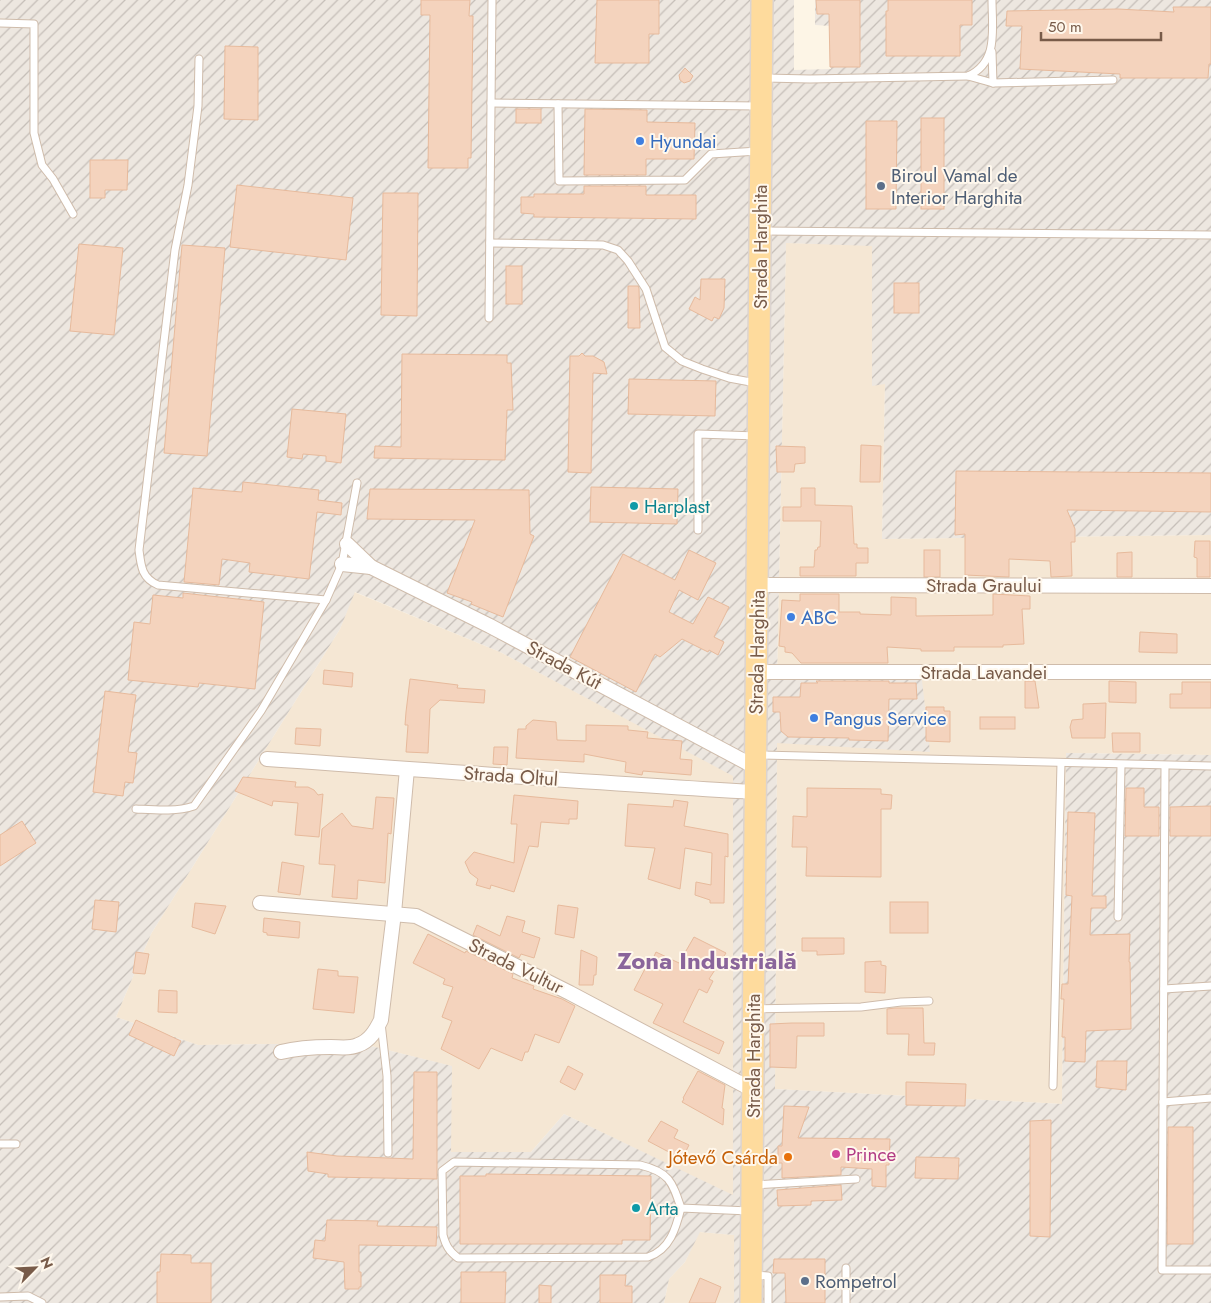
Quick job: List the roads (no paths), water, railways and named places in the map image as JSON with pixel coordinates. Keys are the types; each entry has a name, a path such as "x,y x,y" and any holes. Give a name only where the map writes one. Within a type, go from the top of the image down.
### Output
{"main road":[{"name":"Strada Harghita","path":"751,1303 762,0"}],"street":[{"name":"Strada Kút","path":"347,544 372,567 755,761"},
{"name":"Strada Kút","path":"342,564 372,567"},
{"name":"Strada Graului","path":"757,585 1211,586"},
{"name":"Strada Lavandei","path":"756,672 1211,672"},
{"name":"Strada Oltul","path":"267,759 755,792"},
{"path":"281,1052 305,1048 348,1048 358,1046 377,1030 381,1020 394,913 407,769"},
{"name":"Strada Vultur","path":"260,903 416,916 570,993 753,1090"}],"lane":[{"path":"489,318 492,0"},
{"path":"992,0 993,83"},
{"path":"0,23 34,24 34,133 42,165 53,179 72,214"},
{"path":"968,76 984,65 990,55 992,44"},
{"path":"199,59 198,106 188,185 175,250 139,550 141,567 148,581 158,585 326,600"},
{"path":"762,78 968,76 993,83 1113,80"},
{"path":"491,103 762,106"},
{"path":"558,104 559,181 685,180 711,154 761,150"},
{"path":"760,231 1211,236"},
{"path":"490,243 603,245 618,250 628,261 646,289 665,347 682,361 702,369 729,378 759,384"},
{"path":"698,530 698,434 759,436"},
{"path":"136,809 174,810 194,806 261,711 326,600 342,564 357,483"},
{"path":"755,761 1211,766"},
{"path":"1053,1086 1062,764"},
{"path":"1118,918 1120,765"},
{"path":"1165,766 1162,1270 1211,1270"},
{"path":"1164,989 1211,986"},
{"path":"753,1009 862,1007 901,1002 929,1001"},
{"path":"381,1020 388,1076 388,1153"},
{"path":"1163,1102 1211,1098"},
{"path":"0,1144 16,1144"},
{"path":"454,1162 640,1165 657,1169 673,1184 681,1208 675,1231 664,1248 648,1257 458,1258 445,1245 443,1235 442,1171 454,1162"},
{"path":"752,1186 856,1179"},
{"path":"681,1208 751,1211"},
{"path":"846,1268 846,1303"},
{"path":"751,1275 768,1276 768,1303"},
{"path":"0,1296 28,1296 42,1303"}],"place":[{"name":"Hyundai","path":"640,141"},
{"name":"Biroul Vamal de Interior Harghita","path":"881,186"},
{"name":"Harplast","path":"634,506"},
{"name":"ABC","path":"791,617"},
{"name":"Pangus Service","path":"814,718"},
{"name":"Prince","path":"836,1154"},
{"name":"Jótevő Csárda","path":"788,1157"},
{"name":"Arta","path":"636,1208"},
{"name":"Rompetrol","path":"805,1281"}],"district":[{"name":"Zona Industrială","path":"707,960"}]}
